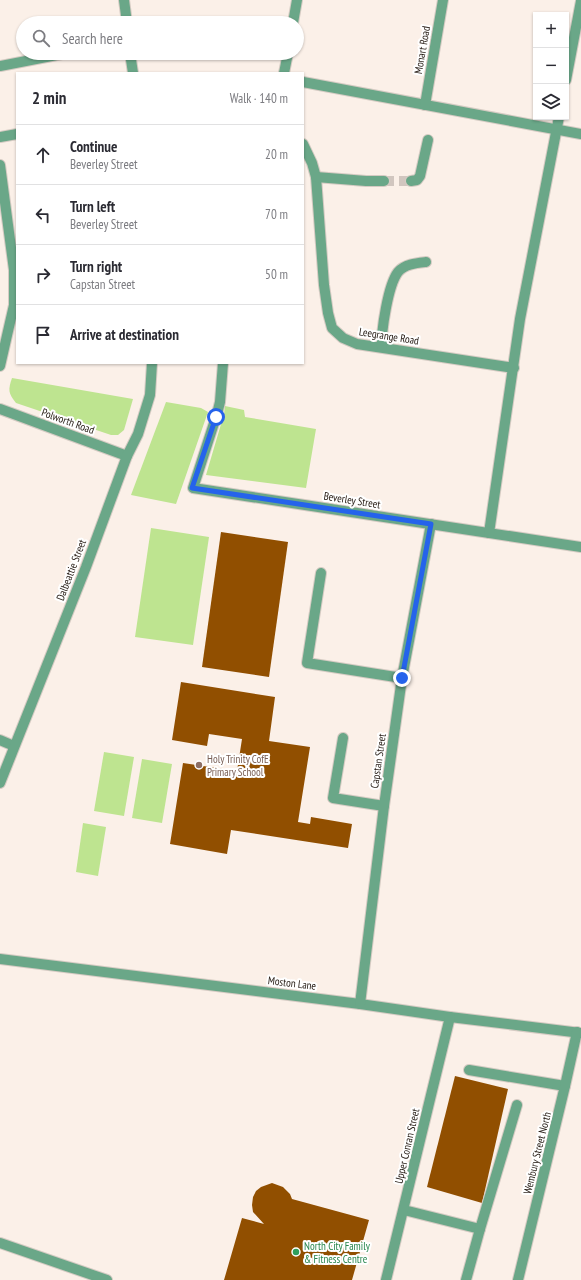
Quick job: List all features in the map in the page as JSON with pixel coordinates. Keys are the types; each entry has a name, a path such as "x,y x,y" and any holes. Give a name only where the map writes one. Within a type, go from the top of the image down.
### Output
{"street":[{"path":"124,0 126,16"},
{"path":"294,16 297,0"},
{"name":"Monart Road","path":"425,105 443,0"},
{"path":"569,64 581,1"},
{"path":"0,66 31,60"},
{"path":"131,60 133,72"},
{"path":"284,72 287,60"},
{"path":"304,82 425,105 556,134 581,134"},
{"path":"489,533 520,319 558,120"},
{"path":"0,137 16,134"},
{"path":"410,181 417,180 420,176 428,140"},
{"name":"Leegrange Road","path":"304,146 312,163 316,177 324,285 332,328 343,338 358,344 514,368"},
{"path":"0,166 14,270 14,305 0,366"},
{"path":"316,177 384,181"},
{"path":"382,347 385,314 390,293 398,272 415,263 426,262"},
{"name":"Dalbeattie Street","path":"0,783 83,574 127,456 138,434 150,395 152,364"},
{"name":"Beverley Street","path":"223,364 220,402 192,488 581,547"},
{"name":"Polworth Road","path":"0,409 127,456"},
{"name":"Capstan Street","path":"360,1004 384,806 402,678 431,524"},
{"path":"321,573 307,663 402,678"},
{"path":"343,738 333,798 384,806"},
{"path":"0,740 14,746"},
{"name":"Moston Lane","path":"0,959 579,1033"},
{"name":"Upper Conran Street","path":"386,1280 450,1017"},
{"name":"Wembury Street North","path":"518,1280 579,1033"},
{"path":"469,1070 565,1086"},
{"path":"466,1280 517,1105"},
{"path":"404,1210 480,1229"},
{"path":"0,1243 107,1280"}],"green space":[{"path":"12,378 133,399 124,430 118,435 111,435 16,403 11,397 10,391"},
{"path":"166,402 201,408 208,412 176,504 131,495"},
{"path":"225,406 244,410 245,417 316,429 306,488 206,475"},
{"path":"151,528 209,537 193,645 135,637"},
{"path":"104,752 134,757 124,816 94,811"},
{"path":"142,759 172,764 162,823 132,818"},
{"path":"83,823 106,827 98,876 76,872"}],"building":[{"path":"221,532 288,542 269,677 202,667"},
{"path":"181,682 275,697 269,741 310,747 298,822 310,824 311,817 352,824 348,848 231,830 227,854 170,844 183,763 237,771 242,739 209,734 207,746 172,740"},
{"path":"455,1076 508,1089 482,1203 427,1187"},
{"name":"North City Family & Fitness Centre","path":"272,1183 283,1187 290,1194 292,1199 369,1220 352,1280 224,1280 242,1218 264,1224 253,1212 253,1197 256,1191 261,1187"}],"tunnel":[{"path":"384,181 411,181"}],"place":[{"name":"Holy Trinity CofE Primary School","path":"199,765"},
{"name":"North City Family & Fitness Centre","path":"296,1252"}],"route":[{"path":"216,417 192,488 431,524 402,678"}]}
